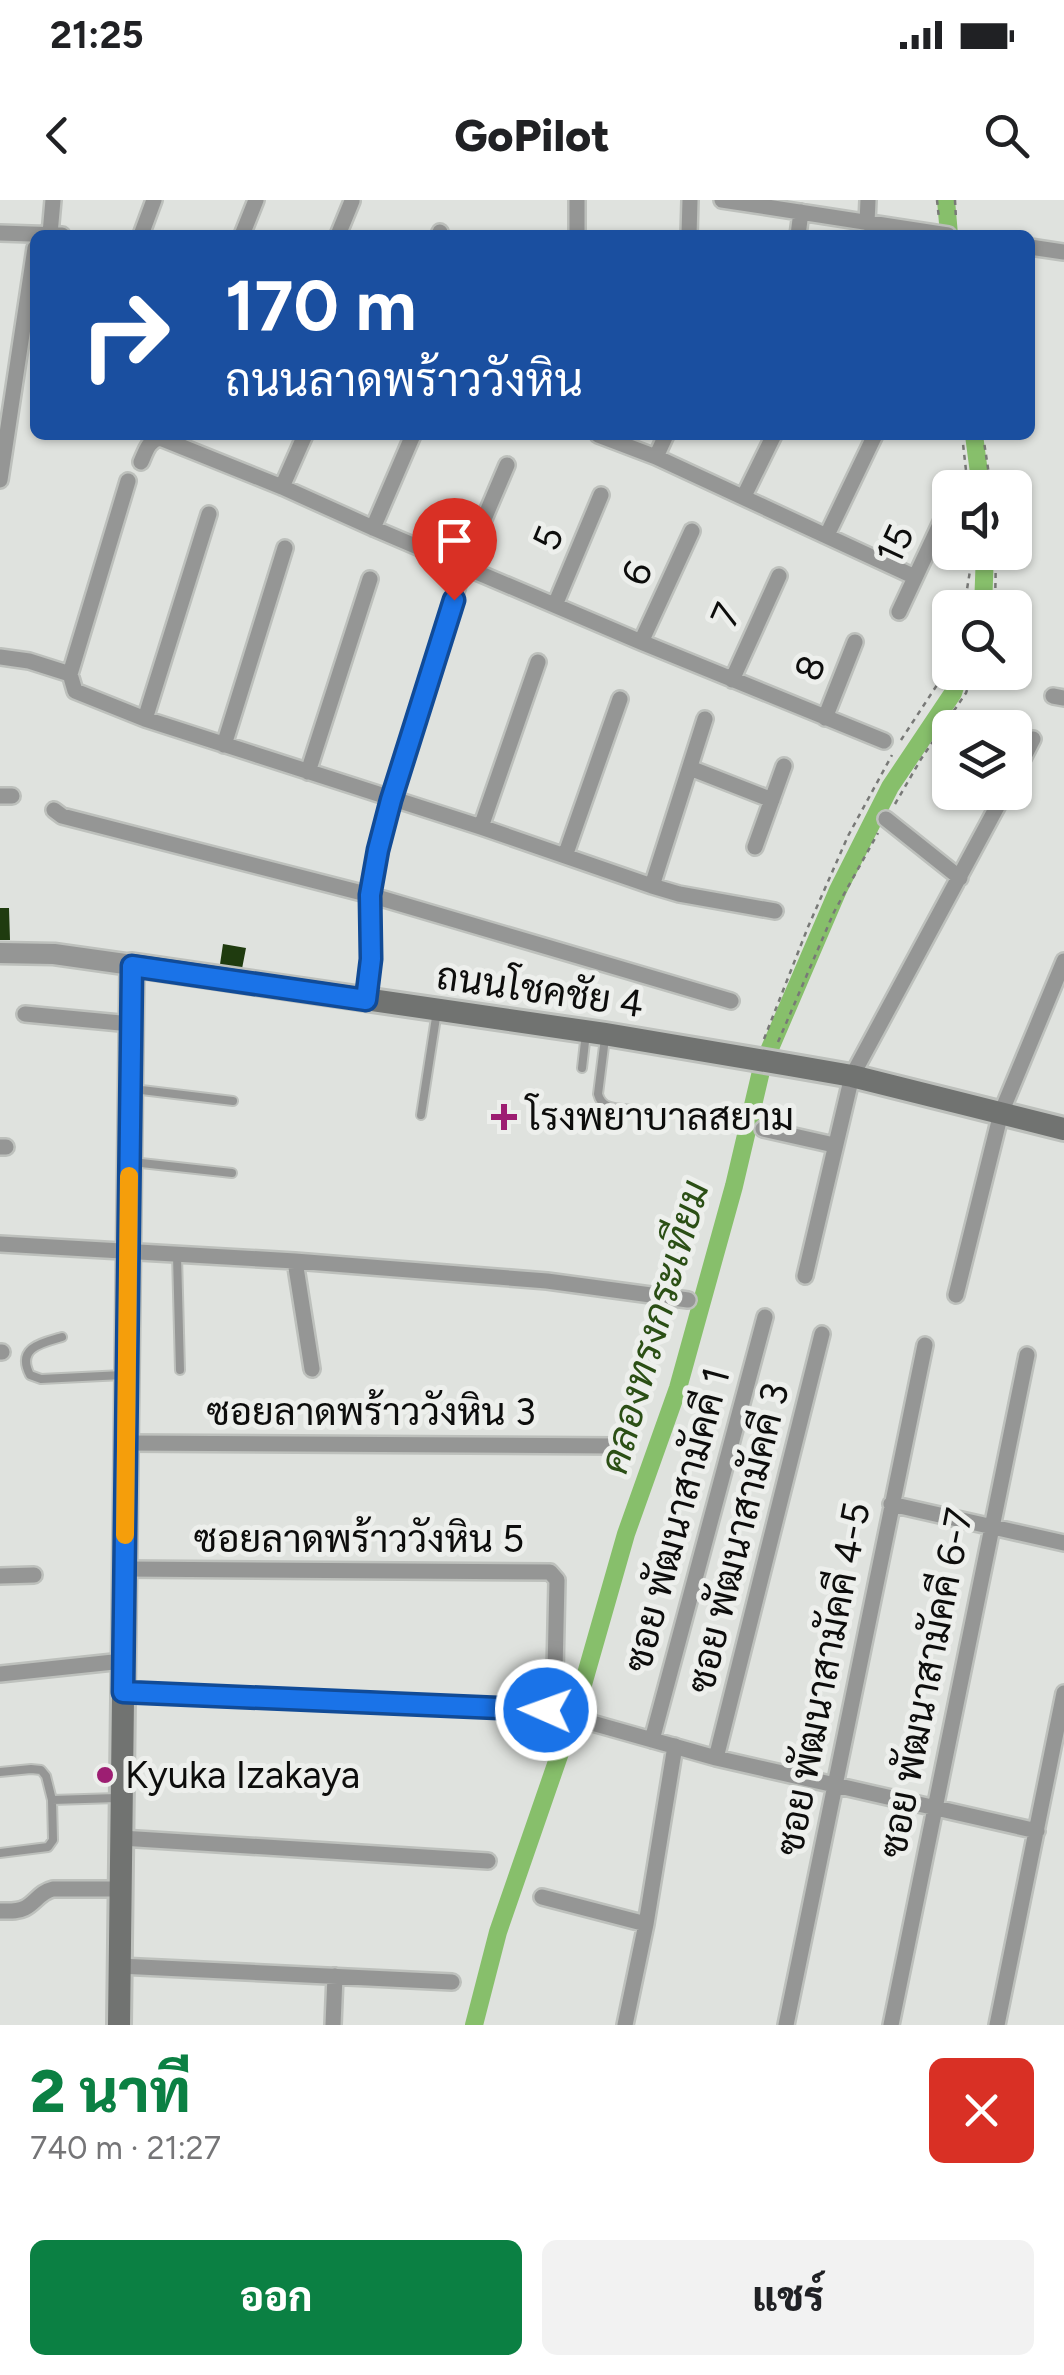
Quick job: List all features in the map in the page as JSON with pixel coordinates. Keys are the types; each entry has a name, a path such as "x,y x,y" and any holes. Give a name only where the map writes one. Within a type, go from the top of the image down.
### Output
{"main road":[{"name":"ถนนโชคชัย 4","path":"132,966 596,1033 852,1076 1064,1128"},
{"path":"119,2025 132,966"}],"street":[{"path":"46,230 53,200"},
{"path":"142,230 154,200"},
{"path":"244,230 256,200"},
{"path":"577,200 577,230"},
{"path":"689,230 690,200"},
{"path":"722,200 917,230"},
{"path":"867,223 868,200"},
{"path":"340,230 352,201"},
{"path":"799,230 801,212"},
{"path":"0,234 30,236"},
{"path":"1035,248 1064,252"},
{"path":"0,480 30,314"},
{"path":"141,462 153,440"},
{"path":"165,440 884,741"},
{"path":"194,452 200,440"},
{"path":"282,487 303,440"},
{"path":"373,528 412,440"},
{"path":"611,440 744,496 915,577"},
{"path":"656,457 664,440"},
{"path":"744,496 772,440"},
{"path":"827,535 873,440"},
{"path":"366,1000 371,959 370,895 391,800 464,566 508,465"},
{"path":"128,481 70,674 74,692 145,719 652,886 775,911"},
{"name":"5","path":"555,606 601,495"},
{"path":"145,719 209,514"},
{"name":"6","path":"640,642 692,531"},
{"name":"15","path":"899,612 932,541"},
{"path":"224,745 285,548"},
{"name":"7","path":"732,680 779,576"},
{"path":"308,772 370,578"},
{"name":"8","path":"825,718 855,642"},
{"path":"0,657 70,674"},
{"path":"481,828 538,662"},
{"path":"565,856 620,700"},
{"path":"652,886 705,720"},
{"path":"1032,743 1034,739"},
{"path":"755,848 784,766"},
{"path":"690,768 772,800"},
{"path":"54,810 62,816 370,895 731,1001"},
{"path":"805,1276 852,1076 996,810"},
{"path":"886,820 960,878"},
{"name":"ถนนโชคชัย 4","path":"0,953 54,954 132,966"},
{"path":"956,1295 1001,1113 1064,961"},
{"path":"25,1014 131,1024"},
{"path":"763,1129 834,1145"},
{"path":"0,1244 547,1280 688,1300"},
{"path":"295,1261 312,1369"},
{"name":"ซอย พัฒนาสามัคคี 1","path":"652,1740 765,1317"},
{"name":"ซอย พัฒนาสามัคคี 3","path":"716,1758 822,1334"},
{"name":"ซอย พัฒนาสามัคคี 4-5","path":"786,2025 925,1346"},
{"name":"ซอย พัฒนาสามัคคี 6-7","path":"890,2025 1027,1355"},
{"name":"ซอยลาดพร้าววังหิน 3","path":"126,1443 616,1446"},
{"path":"891,1504 1064,1542"},
{"name":"ซอยลาดพร้าววังหิน 5","path":"124,1569 550,1572 557,1580 555,1671"},
{"path":"0,1576 34,1575"},
{"path":"0,1674 124,1661"},
{"path":"123,1692 546,1710 716,1758 1037,1831"},
{"path":"997,2025 1064,1693"},
{"path":"625,2025 675,1746"},
{"path":"121,1838 488,1861"},
{"path":"0,1911 27,1907 44,1891 53,1889 120,1889"},
{"path":"542,1897 646,1924"},
{"path":"119,1966 452,1982"},
{"path":"333,2025 336,1976"}],"lane":[{"path":"421,1115 438,1010"},
{"path":"582,1068 596,1033"},
{"path":"596,1033 600,1101 606,1106 634,1110"},
{"path":"130,1089 233,1100"},
{"path":"587,1100 598,1094"},
{"path":"130,1162 232,1173"},
{"path":"177,1254 180,1370"},
{"path":"62,1337 42,1342 31,1350 25,1366 30,1375 41,1379 127,1374"},
{"path":"0,1772 41,1770 46,1776 52,1800 53,1840 48,1847 0,1853"},
{"path":"52,1800 122,1798"}],"path":[{"path":"956,200 956,218"},
{"path":"963,440 966,470"},
{"path":"984,440 988,470"},
{"path":"764,1061 808,927 848,836 896,748 934,690"},
{"path":"764,1061 834,912 921,759 967,690"}],"building":[{"path":"0,908 9,908 10,940 0,940"},
{"path":"223,944 246,948 241,974 219,971"}],"waterway":[{"name":"คลองทรงกระเทียม","path":"946,200 949,230"},
{"name":"คลองทรงกระเทียม","path":"975,440 979,470"},
{"name":"คลองทรงกระเทียม","path":"984,570 984,590"},
{"name":"คลองทรงกระเทียม","path":"474,2025 498,1932 580,1695 626,1534 678,1388 734,1186 762,1067 838,890 890,787 954,690"}],"slow traffic":[{"path":"125,1535 129,1176"}],"place":[{"name":"โรงพยาบาลสยาม","path":"504,1117"},
{"name":"Kyuka Izakaya","path":"105,1775"}],"route":[{"path":"454,600 391,800 373,872 366,1000 132,966 123,1692 546,1710"}]}
